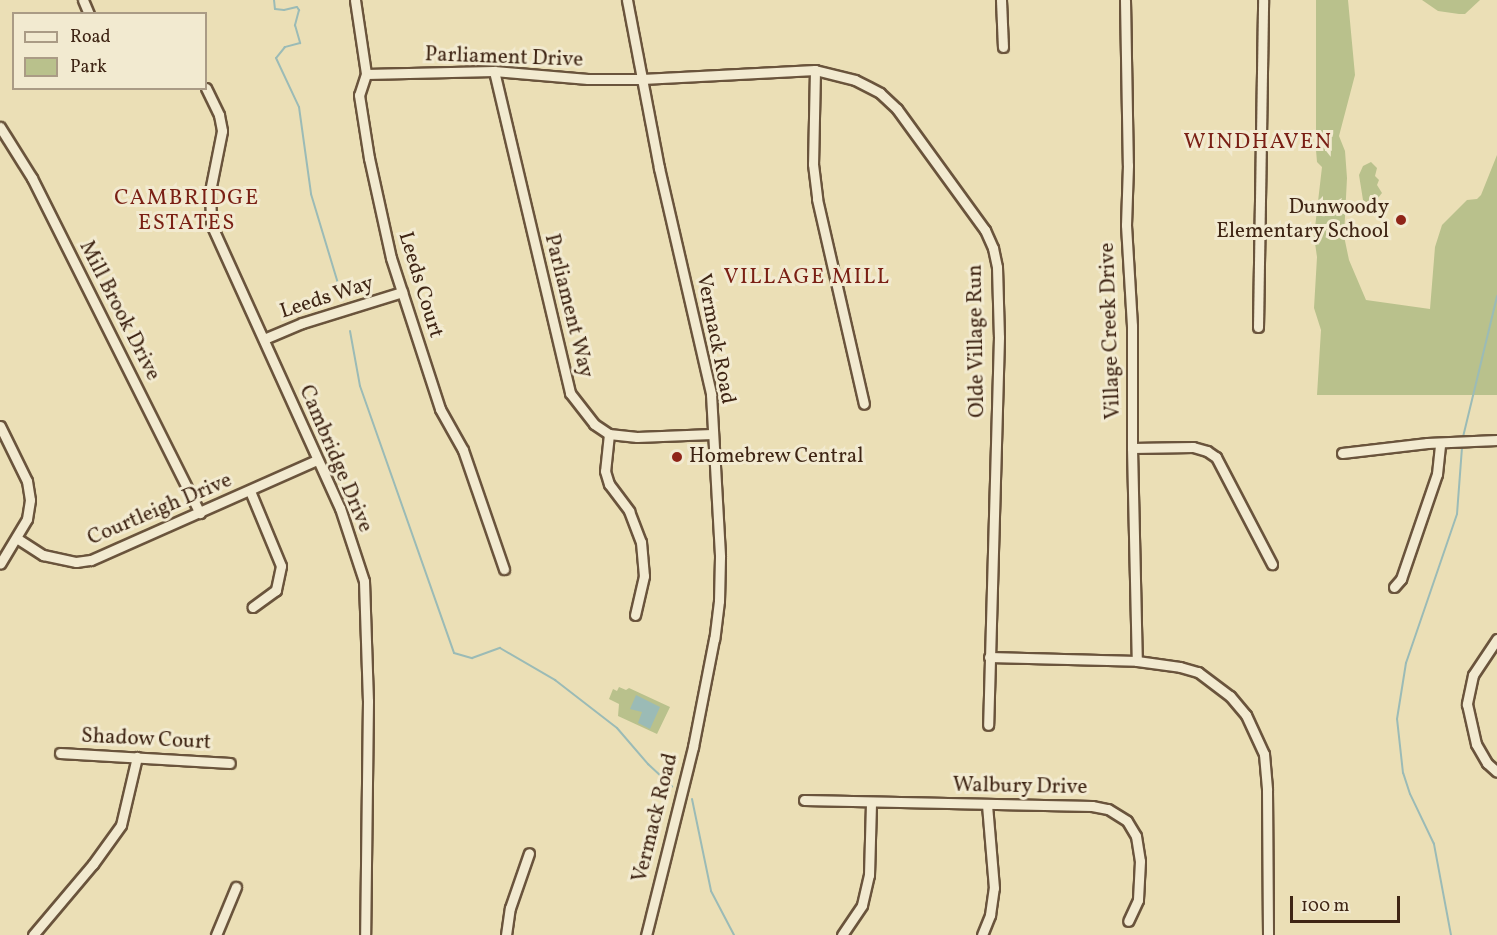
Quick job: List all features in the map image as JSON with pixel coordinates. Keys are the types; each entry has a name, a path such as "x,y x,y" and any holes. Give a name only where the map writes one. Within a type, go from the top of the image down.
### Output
{"street":[{"name":"Leeds Court","path":"355,0 366,74 359,95 369,158 391,258 440,409 463,450 504,569"},
{"name":"Vermack Road","path":"627,0 659,168 711,394 720,557 715,633 693,747 646,935"},
{"path":"1001,0 1003,47"},
{"name":"Village Creek Drive","path":"1125,0 1128,165 1126,225 1133,364 1132,448 1137,661"},
{"path":"1258,327 1263,0"},
{"name":"Olde Village Run","path":"642,79 815,70 855,80 880,93 897,109 973,212 993,248 998,287 999,337 988,725"},
{"path":"815,70 813,164 817,199 864,404"},
{"name":"Parliament Drive","path":"366,74 494,71 588,79 642,79"},
{"name":"Parliament Way","path":"494,71 567,384 581,410 594,424 609,434"},
{"name":"Cambridge Drive","path":"207,90 219,115 222,131 210,191 211,224 316,460 340,508 364,581 368,690 365,935"},
{"name":"Mill Brook Drive","path":"0,127 32,178 200,513"},
{"name":"Leeds Way","path":"264,339 302,323 402,292"},
{"path":"0,426 27,482 30,500 27,519 18,539 0,564"},
{"path":"634,615 644,576 641,542 629,511 607,477 606,449 609,434 637,437 712,434"},
{"path":"1342,453 1440,442 1497,440"},
{"path":"1394,587 1401,579 1437,474 1440,442"},
{"path":"1132,448 1192,447 1207,451 1216,457 1272,564"},
{"name":"Courtleigh Drive","path":"18,539 43,555 76,562 91,560 316,460"},
{"name":"Courtleigh Drive","path":"250,491 281,566 276,590 253,607"},
{"path":"1497,639 1473,675 1467,704 1476,744 1487,763 1497,772"},
{"path":"989,657 1137,661 1198,672 1230,696 1246,715 1258,736 1264,754 1267,790 1268,935"},
{"name":"Shadow Court","path":"60,753 230,763"},
{"path":"33,935 93,864 121,825 137,757"},
{"name":"Walbury Drive","path":"804,800 1092,806 1108,809 1127,820 1136,836 1140,861 1138,900 1128,921"},
{"path":"842,935 862,904 869,875 871,802"},
{"path":"982,935 990,915 994,888 987,805"},
{"path":"506,935 510,908 529,853"},
{"path":"216,935 236,887"}],"green space":[{"path":"1316,0 1348,0 1355,75 1339,136 1345,151 1347,178 1344,236 1349,260 1366,300 1430,309 1435,247 1442,225 1467,200 1477,199 1481,195 1497,155 1497,395 1317,395 1321,330 1314,308 1317,257 1314,236 1322,167 1317,162 1316,150"},
{"path":"1422,0 1480,0 1465,14 1459,14 1438,11"},
{"path":"1371,162 1377,168 1375,176 1379,180 1377,185 1382,193 1374,203 1369,204 1363,200 1359,175 1363,166"},
{"path":"619,687 626,690 629,688 670,707 657,734 618,716 619,704 609,699 613,689 617,691"}],"water":[{"path":"636,695 660,707 650,729 638,723 642,712 630,709"}],"waterway":[{"path":"274,0 275,9 284,10 297,7 299,10 295,25 300,43 285,47 276,58 299,107 311,194 343,300"},
{"path":"1463,437 1497,296"},
{"path":"350,331 360,386 454,653 472,658 500,648 555,680 617,728 648,764 672,786"},
{"path":"1451,935 1434,844 1410,794 1403,773 1397,719 1406,663 1457,514 1462,447"},
{"path":"692,799 711,891 734,935"}],"place":[{"name":"Dunwoody Elementary School","path":"1401,220"},
{"name":"Homebrew Central","path":"677,457"}],"district":[{"name":"WINDHAVEN","path":"1258,143"},
{"name":"CAMBRIDGE ESTATES","path":"187,210"},
{"name":"VILLAGE MILL","path":"807,278"}]}
